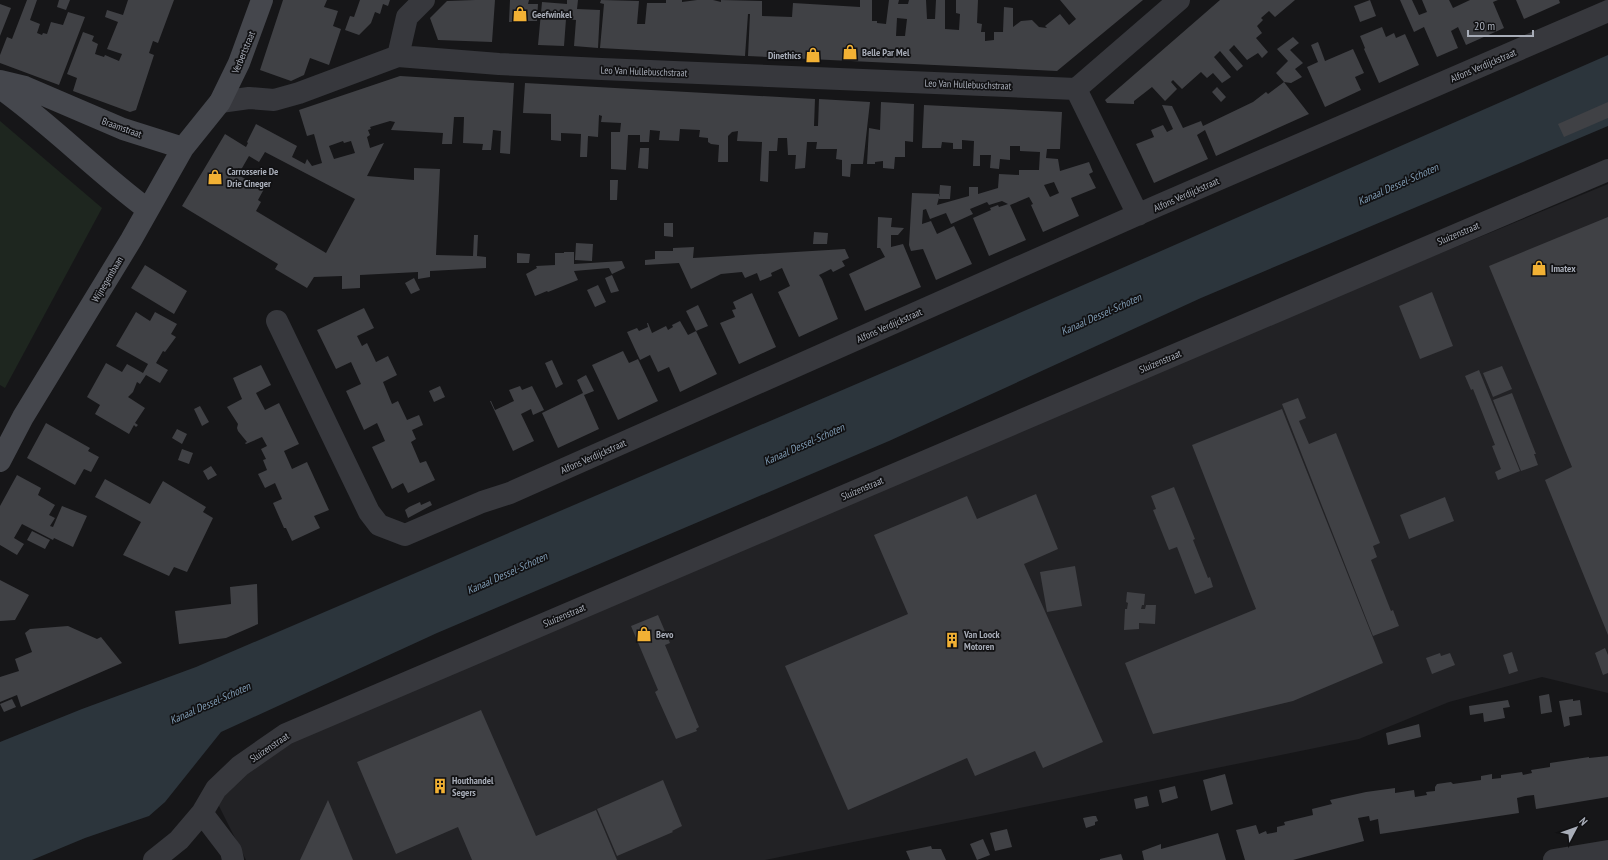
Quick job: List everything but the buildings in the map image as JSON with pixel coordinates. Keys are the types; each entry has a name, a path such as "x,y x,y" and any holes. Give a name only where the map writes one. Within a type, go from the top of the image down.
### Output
{"street":[{"name":"Verbertstraat","path":"220,102 239,63 262,0"},
{"path":"398,56 407,18 424,0"},
{"path":"1138,215 1076,89 1179,0"},
{"name":"Alfons Verdijckstraat","path":"277,321 370,512 379,525 405,535 482,502 510,493 538,481 1138,215 1608,11"},
{"name":"Leo Van Hullebuschstraat","path":"220,102 249,98 274,100 299,93 398,56 499,64 1076,89"},
{"name":"Braamstraat","path":"0,81 24,87 123,129 183,148"},
{"path":"0,88 21,103 147,210"},
{"name":"Wijnegembaan","path":"0,461 23,417 131,240 183,148 220,102"},
{"path":"49,127 62,103"},
{"name":"Sluizenstraat","path":"154,860 178,840 202,813 216,789 240,766 286,734 1608,170"},
{"path":"202,813 231,851 233,860"},
{"path":"1554,860 1608,851"}],"shaded area":[{"path":"0,121 102,208 5,388 0,385"},
{"path":"1608,184 1608,693 1542,677 1449,702 1359,739 765,860 246,860 213,794 289,729"}],"water":[{"name":"Kanaal Dessel-Schoten","path":"1608,55 1608,126 1201,298 889,441 437,633 221,732 165,802 149,816 85,838 32,860 0,860 0,742 82,709 196,667 917,358"}],"place":[{"name":"Geefwinkel","path":"520,14"},
{"name":"Belle Par Mel","path":"850,52"},
{"name":"Dinethics","path":"813,55"},
{"name":"Carrosserie De Drie Cineger","path":"215,177"},
{"name":"Imatex","path":"1539,268"},
{"name":"Bevo","path":"644,634"},
{"name":"Van Loock Motoren","path":"952,640"},
{"name":"Houthandel Segers","path":"440,786"}]}
